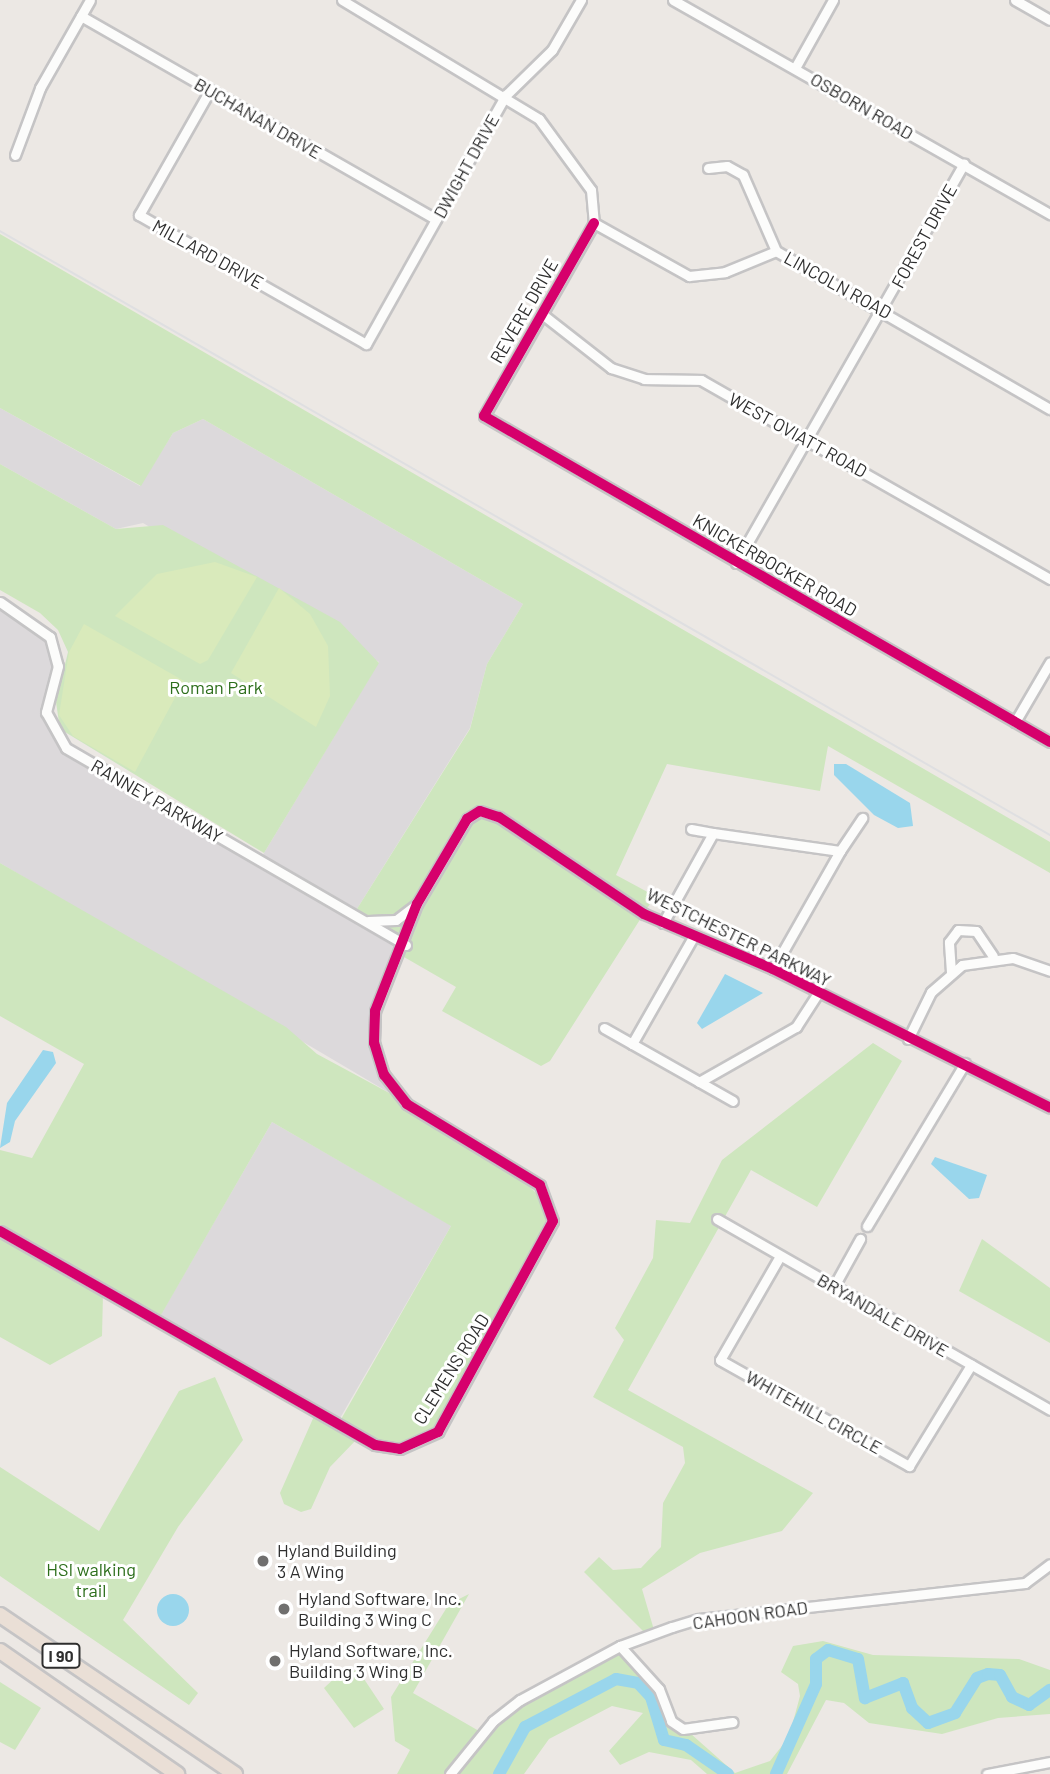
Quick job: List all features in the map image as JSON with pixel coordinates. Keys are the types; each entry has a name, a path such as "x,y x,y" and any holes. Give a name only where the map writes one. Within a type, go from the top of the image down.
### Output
{"highway":[{"name":"I 90","path":"0,1615 235,1774"},
{"name":"I 90","path":"0,1651 177,1774"}],"street":[{"path":"15,155 40,88 90,0"},
{"path":"342,0 506,95 539,119 583,176 594,223"},
{"name":"DWIGHT DRIVE","path":"366,344 506,95 552,50 581,0"},
{"name":"OSBORN ROAD","path":"673,0 1050,214"},
{"path":"795,68 833,0"},
{"path":"1015,0 1050,20"},
{"name":"BUCHANAN DRIVE","path":"81,16 436,219"},
{"name":"MILLARD DRIVE","path":"209,90 139,215 366,344"},
{"name":"FOREST DRIVE","path":"736,563 964,164"},
{"path":"708,168 727,166 743,175 776,251"},
{"name":"LINCOLN ROAD","path":"594,223 689,276 725,272 776,251 1050,409"},
{"name":"REVERE DRIVE","path":"484,416 594,223"},
{"name":"WEST OVIATT ROAD","path":"542,314 611,368 644,379 701,380 1050,579"},
{"name":"KNICKERBOCKER ROAD","path":"484,416 1050,742"},
{"name":"RANNEY PARKWAY","path":"0,602 50,637 58,666 46,712 66,748 406,945"},
{"path":"1015,722 1050,662"},
{"name":"WESTCHESTER PARKWAY","path":"395,1092 378,1058 374,1028 380,996 406,945 417,904 467,819 485,811 663,923 773,969 1050,1108"},
{"path":"773,969 862,818"},
{"path":"691,829 841,851"},
{"path":"663,923 713,833"},
{"path":"362,920 396,920 417,904"},
{"path":"951,972 949,942 958,930 976,930 993,956"},
{"path":"632,1044 694,937"},
{"path":"908,1039 931,992 951,972 993,956 1050,971"},
{"path":"699,1082 796,1027 818,993"},
{"path":"604,1028 733,1101"},
{"path":"867,1226 965,1063"},
{"name":"CLEMENS ROAD","path":"0,1231 375,1445 400,1449 421,1443 438,1432 553,1221 540,1185 421,1114 395,1092"},
{"name":"BRYANDALE DRIVE","path":"717,1219 1050,1410"},
{"path":"834,1286 860,1238"},
{"name":"WHITEHILL CIRCLE","path":"780,1256 720,1360 909,1466 971,1365"},
{"name":"CAHOON ROAD","path":"450,1774 520,1700 620,1646 699,1619 1025,1583 1050,1564"},
{"path":"620,1646 659,1689 671,1721 683,1730 733,1722"},
{"path":"987,1774 1050,1762"}],"shaded area":[{"path":"0,408 140,486 173,433 203,419 523,604 487,664 470,728 355,912 261,858 379,662 143,523 116,529 0,464"},
{"path":"0,607 48,644 53,660 44,721 66,751 402,946 371,1019 380,1073 393,1095 0,863"},
{"path":"272,1122 451,1226 335,1427 156,1324"}],"green space":[{"path":"0,234 1050,842 1050,873 828,746 820,791 667,764 616,875 655,896 550,1061 541,1066 442,1011 456,987 404,957 410,942 355,912 470,729 487,664 523,604 203,419 173,433 141,486 0,408"},
{"name":"Roman Park","path":"0,464 116,529 163,525 340,622 379,663 264,853 60,729 56,702 68,652 58,630 40,613 0,590"},
{"path":"215,562 257,577 208,660 200,664 115,616 157,574"},
{"path":"279,588 310,614 328,646 330,696 316,727 231,673"},
{"path":"84,624 184,681 135,772 73,736 59,715 69,652"},
{"path":"0,863 286,1027 317,1054 393,1095 412,1115 517,1174 541,1198 549,1224 435,1429 400,1446 376,1442 340,1421 451,1226 272,1122 161,1315 0,1225 0,1150 32,1158 84,1064 0,1016"},
{"path":"873,1043 902,1061 817,1207 751,1170 628,1390 813,1493 782,1531 700,1553 642,1589 654,1630 645,1633 584,1572 599,1557 613,1570 641,1568 661,1547 663,1503 685,1463 683,1447 593,1397 624,1340 615,1328 653,1258 656,1220 690,1223 722,1160"},
{"path":"0,1231 103,1294 102,1336 50,1365 0,1337"},
{"path":"982,1239 1050,1288 1050,1343 959,1291"},
{"name":"HSI walking trail","path":"215,1377 243,1440 178,1527 123,1620 198,1693 189,1705 0,1576 0,1467 99,1531 179,1391"},
{"path":"315,1414 357,1439 330,1467 311,1509 301,1512 284,1504 280,1493"},
{"path":"469,1594 413,1693 479,1731 533,1688 621,1642 673,1718 735,1773 770,1761 789,1737 800,1696 798,1684 781,1672 793,1646 823,1641 873,1655 1019,1659 1050,1670 1050,1714 998,1718 942,1734 869,1723 844,1703 826,1700 787,1774 707,1774 691,1760 649,1752 620,1765 609,1751 643,1713 612,1706 549,1739 524,1774 397,1774 410,1750 395,1741 391,1697 449,1604"},
{"path":"358,1670 384,1709 354,1728 324,1688 339,1674"},
{"path":"0,1682 41,1708 15,1750 0,1742"}],"water":[{"path":"834,764 846,764 910,803 913,826 898,828 874,815 834,775"},
{"path":"725,974 763,993 702,1029 697,1023"},
{"path":"43,1050 53,1052 56,1063 15,1121 10,1142 0,1148 7,1103"},
{"path":"935,1157 987,1175 979,1198 969,1199 931,1164"},
{"path":"173,1594 184,1599 189,1610 184,1621 173,1626 162,1621 157,1610 162,1599"}],"waterway":[{"path":"776,1774 816,1684 816,1659 828,1650 858,1659 865,1698 903,1683 912,1708 928,1723 955,1713 977,1678 988,1674 1000,1675 1012,1697 1029,1705 1050,1690"},
{"path":"499,1774 525,1727 616,1679 638,1683 651,1697 664,1740 686,1745 728,1774"}],"railway":[{"path":"0,231 1050,835"}],"cycle path":[{"path":"594,223 484,416 1050,742"},
{"path":"0,1231 375,1445 400,1449 438,1432 553,1221 540,1185 407,1104 384,1075 374,1043 375,1011 417,904 467,819 480,811 499,817 644,914 773,969 1050,1108"}],"place":[{"name":"Hyland Building 3 A Wing","path":"263,1561"},
{"name":"Hyland Software, Inc. Building 3 Wing C","path":"284,1609"},
{"name":"Hyland Software, Inc. Building 3 Wing B","path":"275,1661"}]}
